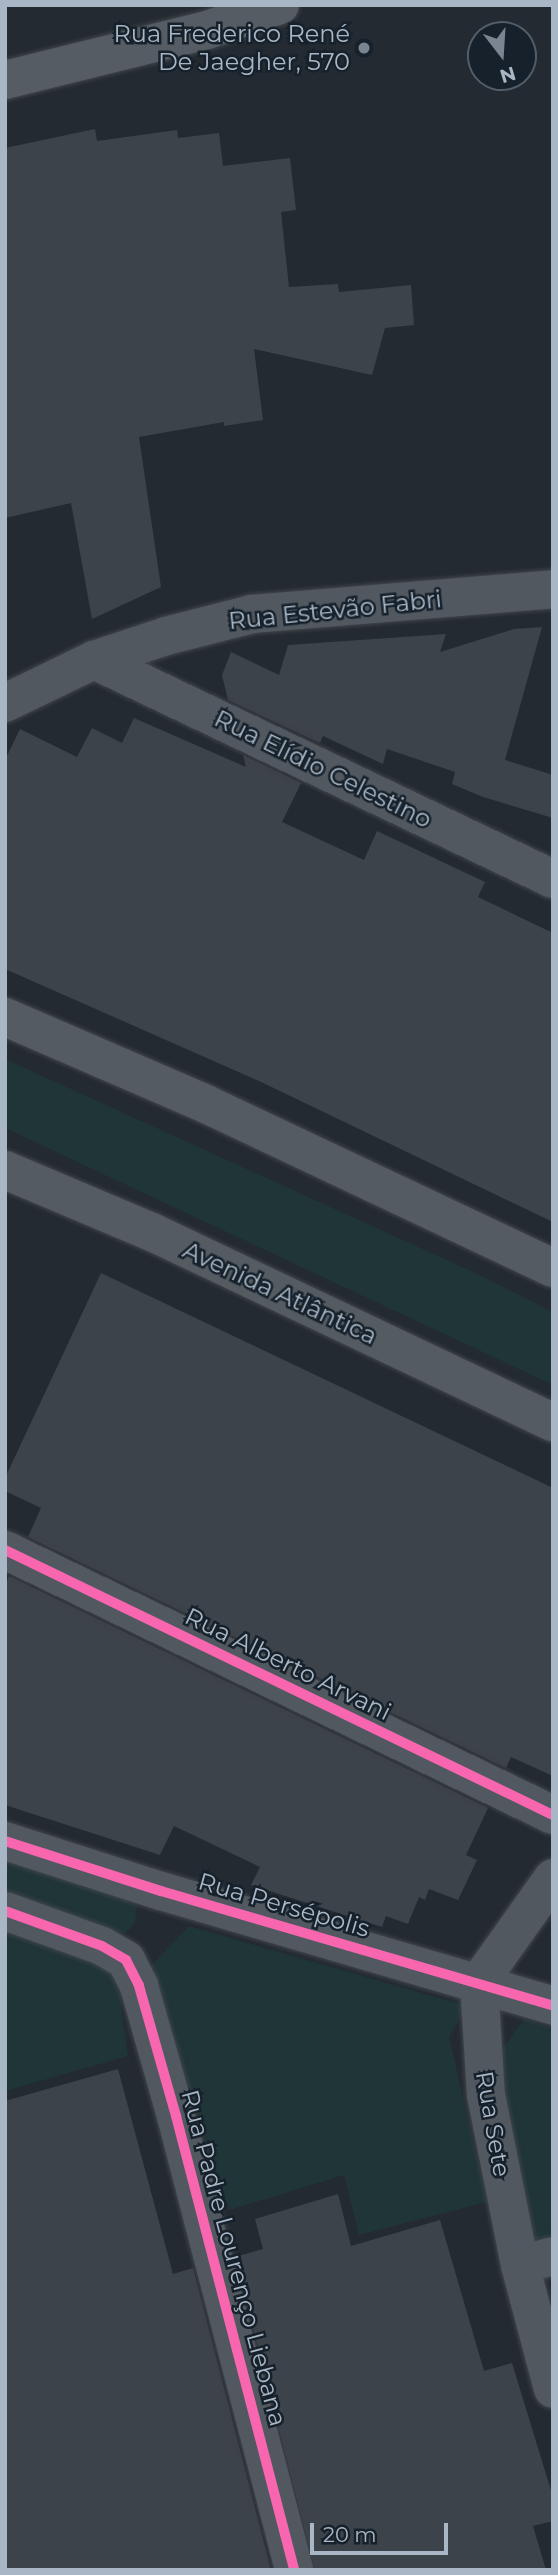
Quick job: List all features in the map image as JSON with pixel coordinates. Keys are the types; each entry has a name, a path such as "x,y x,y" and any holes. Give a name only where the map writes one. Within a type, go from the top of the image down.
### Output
{"main road":[{"path":"5,80 207,30 280,5"},
{"path":"5,1017 206,1104 553,1268"},
{"name":"Avenida Atlântica","path":"5,1170 152,1232 553,1422"}],"street":[{"name":"Rua Estevão Fabri","path":"5,703 94,660 166,635 252,614 553,589"},
{"name":"Rua Elídio Celestino","path":"94,660 553,879"},
{"name":"Rua Alberto Arvani","path":"5,1550 553,1815"},
{"name":"Rua Persépolis","path":"5,1842 161,1891 553,2006"},
{"path":"478,1982 553,1878"},
{"name":"Rua Padre Lourenço Liebana","path":"5,1911 102,1946 126,1960 139,1986 176,2116 294,2570"},
{"name":"Rua Sete","path":"478,1982 486,2095 536,2260 553,2389"}],"green space":[{"path":"5,1059 471,1271 553,1312 553,1385 5,1128"},
{"path":"5,1853 137,1903 135,1922 127,1932 115,1936 5,1900"},
{"path":"189,1926 467,2006 449,2037 487,2202 359,2235 344,2175 229,2210 149,1968"},
{"path":"5,1928 120,1967 121,2007 128,2056 5,2091"},
{"path":"524,2019 553,2029 553,2235 535,2240 495,2060"}],"building":[{"path":"95,129 97,141 177,130 178,138 219,133 223,166 290,158 296,210 281,212 289,287 338,284 339,292 411,285 414,325 385,328 372,375 254,349 263,420 224,426 224,422 139,437 161,587 92,619 71,503 5,518 5,148"},
{"path":"542,627 505,760 553,775 553,818 483,797 452,784 455,772 387,749 383,764 323,736 320,743 228,700 222,675 231,652 279,675 288,645 446,634 440,652 514,629"},
{"path":"134,718 246,767 243,755 301,783 282,822 364,860 377,831 485,882 478,897 553,933 553,1222 259,1081 5,969 5,760 20,729 77,757 92,728 122,743"},
{"path":"101,1273 553,1488 553,1776 511,1757 506,1768 28,1537 41,1508 5,1491 5,1478"},
{"path":"9,1576 488,1808 466,1855 477,1860 458,1900 429,1889 425,1900 419,1897 408,1924 386,1916 382,1927 251,1885 260,1867 174,1826 160,1855 5,1805 5,1586"},
{"path":"118,2069 173,2274 193,2268 271,2570 5,2570 5,2101"},
{"path":"338,2194 351,2246 440,2220 484,2371 512,2363 553,2497 553,2521 533,2526 546,2570 315,2570 235,2257 263,2249 255,2219"}],"cycle path":[{"path":"5,1550 553,1815"},
{"path":"5,1841 161,1891 553,2006"},
{"path":"5,1911 102,1946 126,1960 139,1986 176,2116 294,2570"}],"place":[{"name":"Rua Frederico René De Jaegher, 570","path":"364,48"}]}
